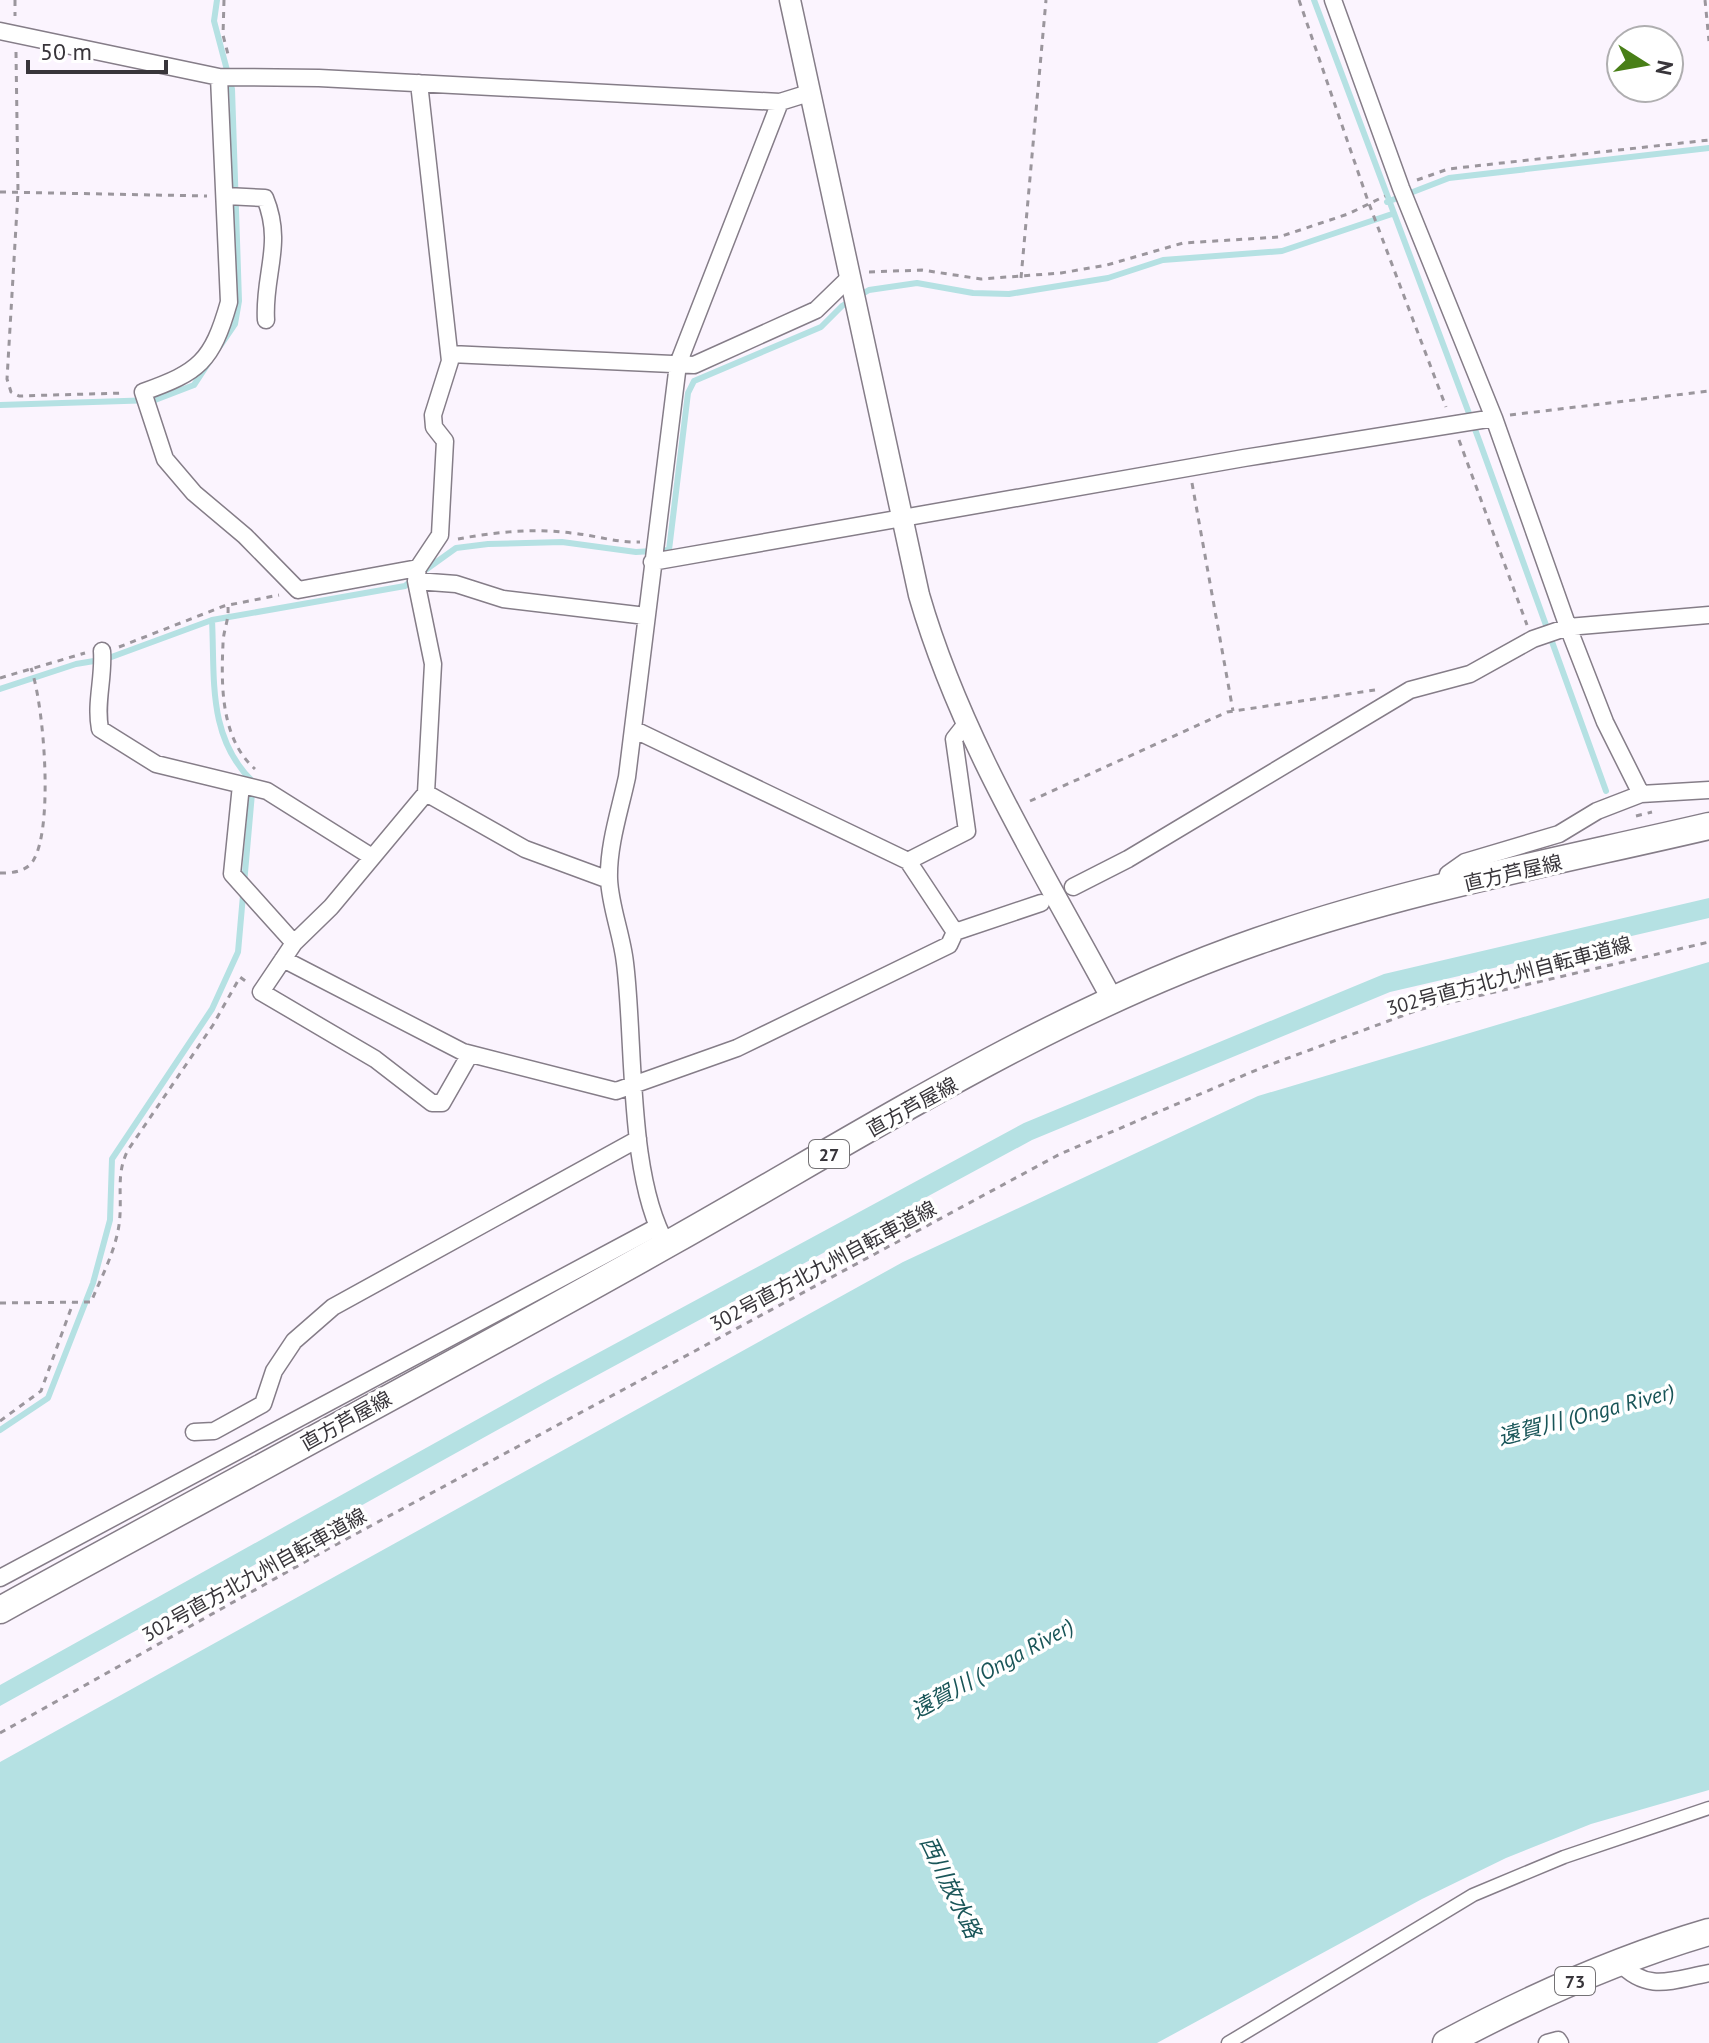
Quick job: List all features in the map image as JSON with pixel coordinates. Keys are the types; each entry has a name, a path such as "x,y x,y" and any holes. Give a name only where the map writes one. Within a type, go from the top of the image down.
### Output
{"main road":[{"name":"直方芦屋線","path":"0,1610 662,1236 1112,999 1258,941 1444,889 1709,826"},
{"name":"73","path":"1446,2043 1517,2005 1619,1962 1709,1932"}],"street":[{"path":"790,0 901,518 938,662 1004,803 1112,999"},
{"path":"1333,0 1401,188 1494,418 1568,627 1605,722 1641,794"},
{"path":"8,32 227,77 419,83 780,102 809,93"},
{"path":"227,77 229,302 220,334 186,377 143,392 165,459 194,493 245,536 298,590 417,575 503,599 646,616"},
{"path":"419,83 450,354 433,415 434,427 445,441 440,535 417,575 433,664 426,793 331,907 294,943 261,992 375,1059 432,1103 442,1103 470,1054"},
{"path":"0,1578 261,1436 662,1236 638,1139 625,962 609,880 633,729 678,364 780,102"},
{"path":"226,196 265,198 273,218 275,248 265,301 266,320"},
{"path":"450,354 694,365 816,310 850,277"},
{"path":"652,562 1494,418"},
{"path":"1073,887 1128,859 1410,690 1470,674 1533,639 1568,627 1709,615"},
{"path":"102,651 97,713 100,729 156,764 260,789 372,857"},
{"path":"908,861 967,831 954,739 965,725"},
{"path":"633,729 908,861 955,932"},
{"path":"241,785 232,874 294,943"},
{"path":"1444,889 1448,874 1465,862 1559,834 1597,811 1641,794 1709,790"},
{"path":"426,793 525,849 609,880"},
{"path":"283,959 470,1054 616,1091 737,1048 949,945 955,932 1041,903"},
{"path":"261,1436 263,1404 274,1371 294,1341 333,1307 638,1139"},
{"path":"194,1432 214,1431 263,1404"},
{"path":"1228,2043 1473,1895 1564,1857 1709,1808"},
{"path":"1619,1962 1634,1978 1656,1983 1709,1973"},
{"path":"1547,2043 1558,2040 1560,2043"}],"path":[{"path":"15,0 8,32 18,192 7,379 11,392 19,396 143,392"},
{"path":"224,0 227,77"},
{"path":"1021,278 1046,0"},
{"path":"1299,0 1368,201"},
{"path":"1705,0 1709,41"},
{"path":"850,277 865,272 922,270 981,279 1021,278 1107,265 1183,243 1279,237 1348,214 1448,169 1709,140"},
{"path":"0,192 226,196"},
{"path":"1494,418 1709,391"},
{"path":"1189,468 1233,711"},
{"path":"434,544 505,532 573,533 592,538 656,542"},
{"path":"0,678 102,651 228,605 298,590"},
{"path":"228,605 229,623 223,640 226,719 245,760 262,775 260,789"},
{"path":"0,873 17,872 32,864 38,850 47,761 38,689 31,668"},
{"path":"1030,801 1233,711 1392,687 1410,690"},
{"name":"302号直方北九州自転車道線","path":"0,1733 326,1550 1060,1154 1261,1068 1418,1010 1709,942"},
{"path":"0,1303 91,1302 109,1260 119,1225 118,1170 128,1150 213,1025 240,977 261,992"},
{"path":"0,1421 41,1391 73,1303"}],"water":[{"path":"1709,898 1709,918 1390,992 1032,1140 557,1397 0,1706 0,1685 548,1380 1024,1123 1384,974"},
{"path":"1709,962 1709,1790 1591,1824 1506,1858 1422,1899 1157,2043 0,2043 0,1762 903,1262 1258,1096"}],"waterway":[{"path":"217,0 214,21 232,89 239,301 235,324 220,346"},
{"path":"1314,0 1479,440 1606,791"},
{"path":"1387,202 1449,178 1709,148"},
{"path":"424,571 456,548 488,544 562,542 636,552 669,550 688,393 694,381 821,327 842,306 869,290 917,283 973,293 1009,294 1108,278 1163,260 1282,251 1392,214"},
{"path":"0,405 155,400 194,385 209,362"},
{"path":"0,689 76,664 106,659 212,620 405,586 412,580"},
{"path":"0,1430 48,1398 93,1283 110,1220 112,1159 212,1009 238,952 253,782 238,765 221,727 214,685 212,620"}],"water label":[{"name":"遠賀川 (Onga River)","path":"1586,1414"},
{"name":"遠賀川 (Onga River)","path":"992,1668"},
{"name":"西川放水路","path":"951,1887"}]}
